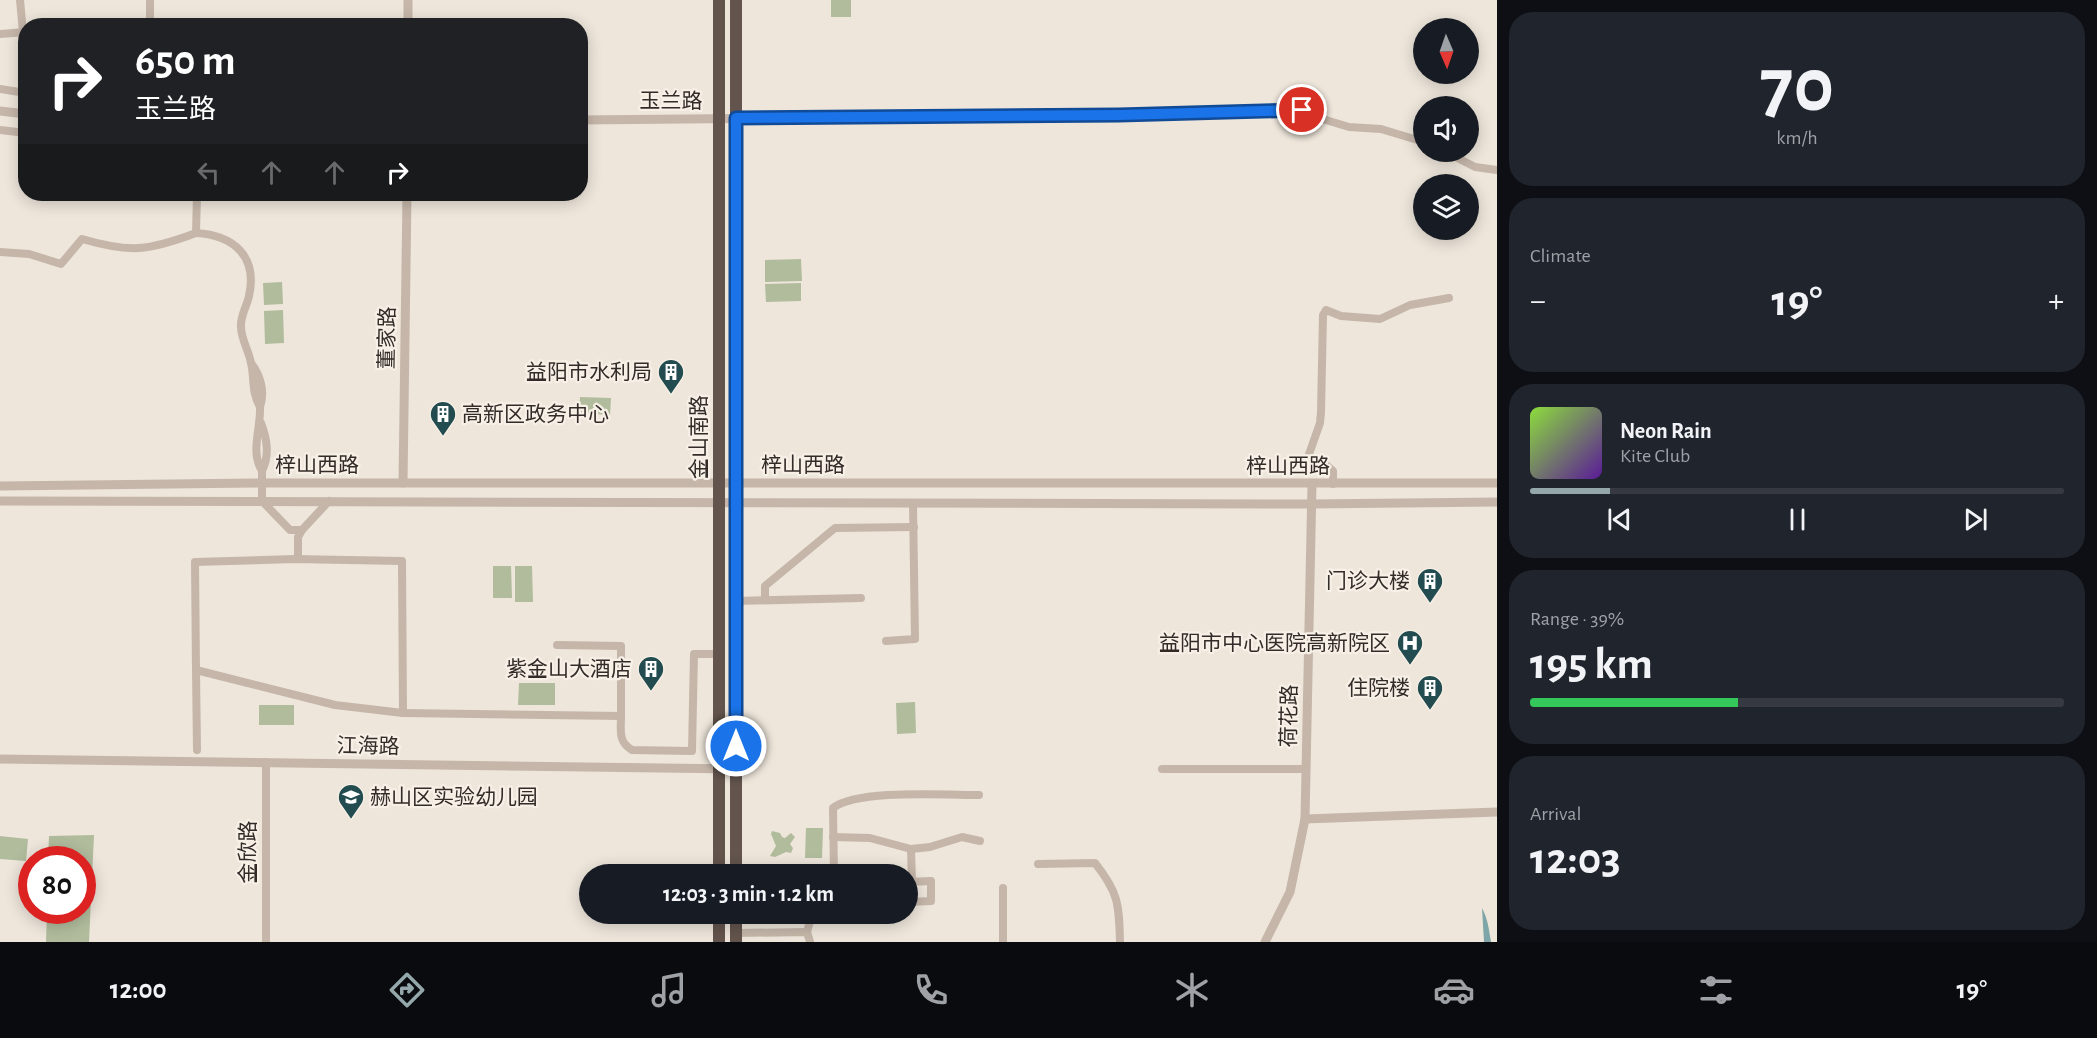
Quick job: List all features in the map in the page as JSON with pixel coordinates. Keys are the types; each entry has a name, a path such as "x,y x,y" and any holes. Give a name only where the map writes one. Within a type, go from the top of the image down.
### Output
{"highway":[{"name":"金山南路","path":"719,0 719,864"},
{"name":"金山南路","path":"736,0 736,864"},
{"path":"719,27 736,27"},
{"path":"719,924 719,942"}],"street":[{"path":"20,0 22,18"},
{"path":"150,0 150,18"},
{"path":"408,0 408,18"},
{"path":"0,34 18,32"},
{"path":"0,89 18,92"},
{"path":"1302,110 1306,114 1350,127 1381,129 1413,139"},
{"name":"玉兰路","path":"588,120 1119,115 1302,110"},
{"path":"0,111 18,113"},
{"path":"0,130 18,132"},
{"path":"1465,162 1475,167 1497,170"},
{"path":"196,233 197,201"},
{"name":"董家路","path":"403,483 407,201"},
{"path":"0,252 29,254 61,264 82,239 120,249 140,249 162,245 196,233 211,234 226,239 237,247 246,258 250,271 249,296 241,327 251,363 254,396 260,407 261,423 256,439 256,461 262,471 262,501 290,530 294,537 296,559"},
{"path":"1333,484 1333,471 1325,464 1308,458 1322,412 1323,315 1326,310 1341,316 1380,319 1410,304 1449,298"},
{"name":"梓山西路","path":"0,486 262,483 1497,483"},
{"path":"839,483 839,502"},
{"path":"954,483 954,503"},
{"name":"荷花路","path":"1265,942 1290,892 1305,819 1312,484"},
{"name":"梓山西路","path":"0,501 1311,504 1497,502"},
{"path":"296,559 298,537 329,501"},
{"path":"886,641 915,639 913,503"},
{"path":"765,600 765,586 836,528 914,527"},
{"path":"290,530 302,530"},
{"path":"197,750 195,562 296,559 402,561 403,713"},
{"path":"736,601 861,598"},
{"path":"557,645 621,645 621,739 624,746 632,750 692,750 694,654 719,654"},
{"path":"195,670 335,705 403,713 621,716"},
{"name":"江海路","path":"0,759 736,770"},
{"name":"金欣路","path":"266,762 266,942"},
{"path":"1162,769 1306,769"},
{"path":"834,864 833,808 840,803 870,795 979,795"},
{"path":"1305,819 1497,812"},
{"path":"833,837 861,837 911,849 930,847 962,837 980,840"},
{"path":"911,849 911,864"},
{"path":"1038,864 1095,863 1104,874 1119,905 1120,942"},
{"path":"918,882 931,882 931,901 918,902"},
{"path":"1003,888 1003,942"},
{"path":"809,924 807,932 810,942"},
{"path":"736,938 807,932"}],"green space":[{"path":"831,0 851,0 851,17 831,17"},
{"path":"801,259 802,281 765,282 765,260"},
{"path":"282,282 283,304 264,305 263,283"},
{"path":"801,283 801,301 766,302 765,284"},
{"path":"283,310 284,343 265,344 264,311"},
{"path":"580,397 611,398 610,415 579,413"},
{"path":"493,566 511,566 512,598 493,598"},
{"path":"515,566 532,566 533,602 515,602"},
{"path":"519,683 555,683 555,705 518,705"},
{"path":"915,702 916,733 897,734 896,703"},
{"path":"259,705 294,705 294,725 259,725"},
{"path":"806,828 823,828 822,858 805,858"},
{"path":"772,831 780,833 785,838 791,833 795,837 790,844 793,848 791,853 770,856 776,846"},
{"path":"94,835 93,846 49,846 49,836"},
{"path":"0,836 28,839 27,846 18,846 18,860 0,859"},
{"path":"47,924 90,924 89,942 46,942"}],"water":[{"path":"1482,908 1487,920 1491,942 1484,942"}],"place":[{"name":"益阳市水利局","path":"671,395"},
{"name":"高新区政务中心","path":"443,437"},
{"name":"门诊大楼","path":"1430,604"},
{"name":"益阳市中心医院高新院区","path":"1410,666"},
{"name":"紫金山大酒店","path":"651,692"},
{"name":"住院楼","path":"1430,711"},
{"name":"赫山区实验幼儿园","path":"351,820"}],"route":[{"path":"736,746 736,118 1119,115 1302,110"}]}
